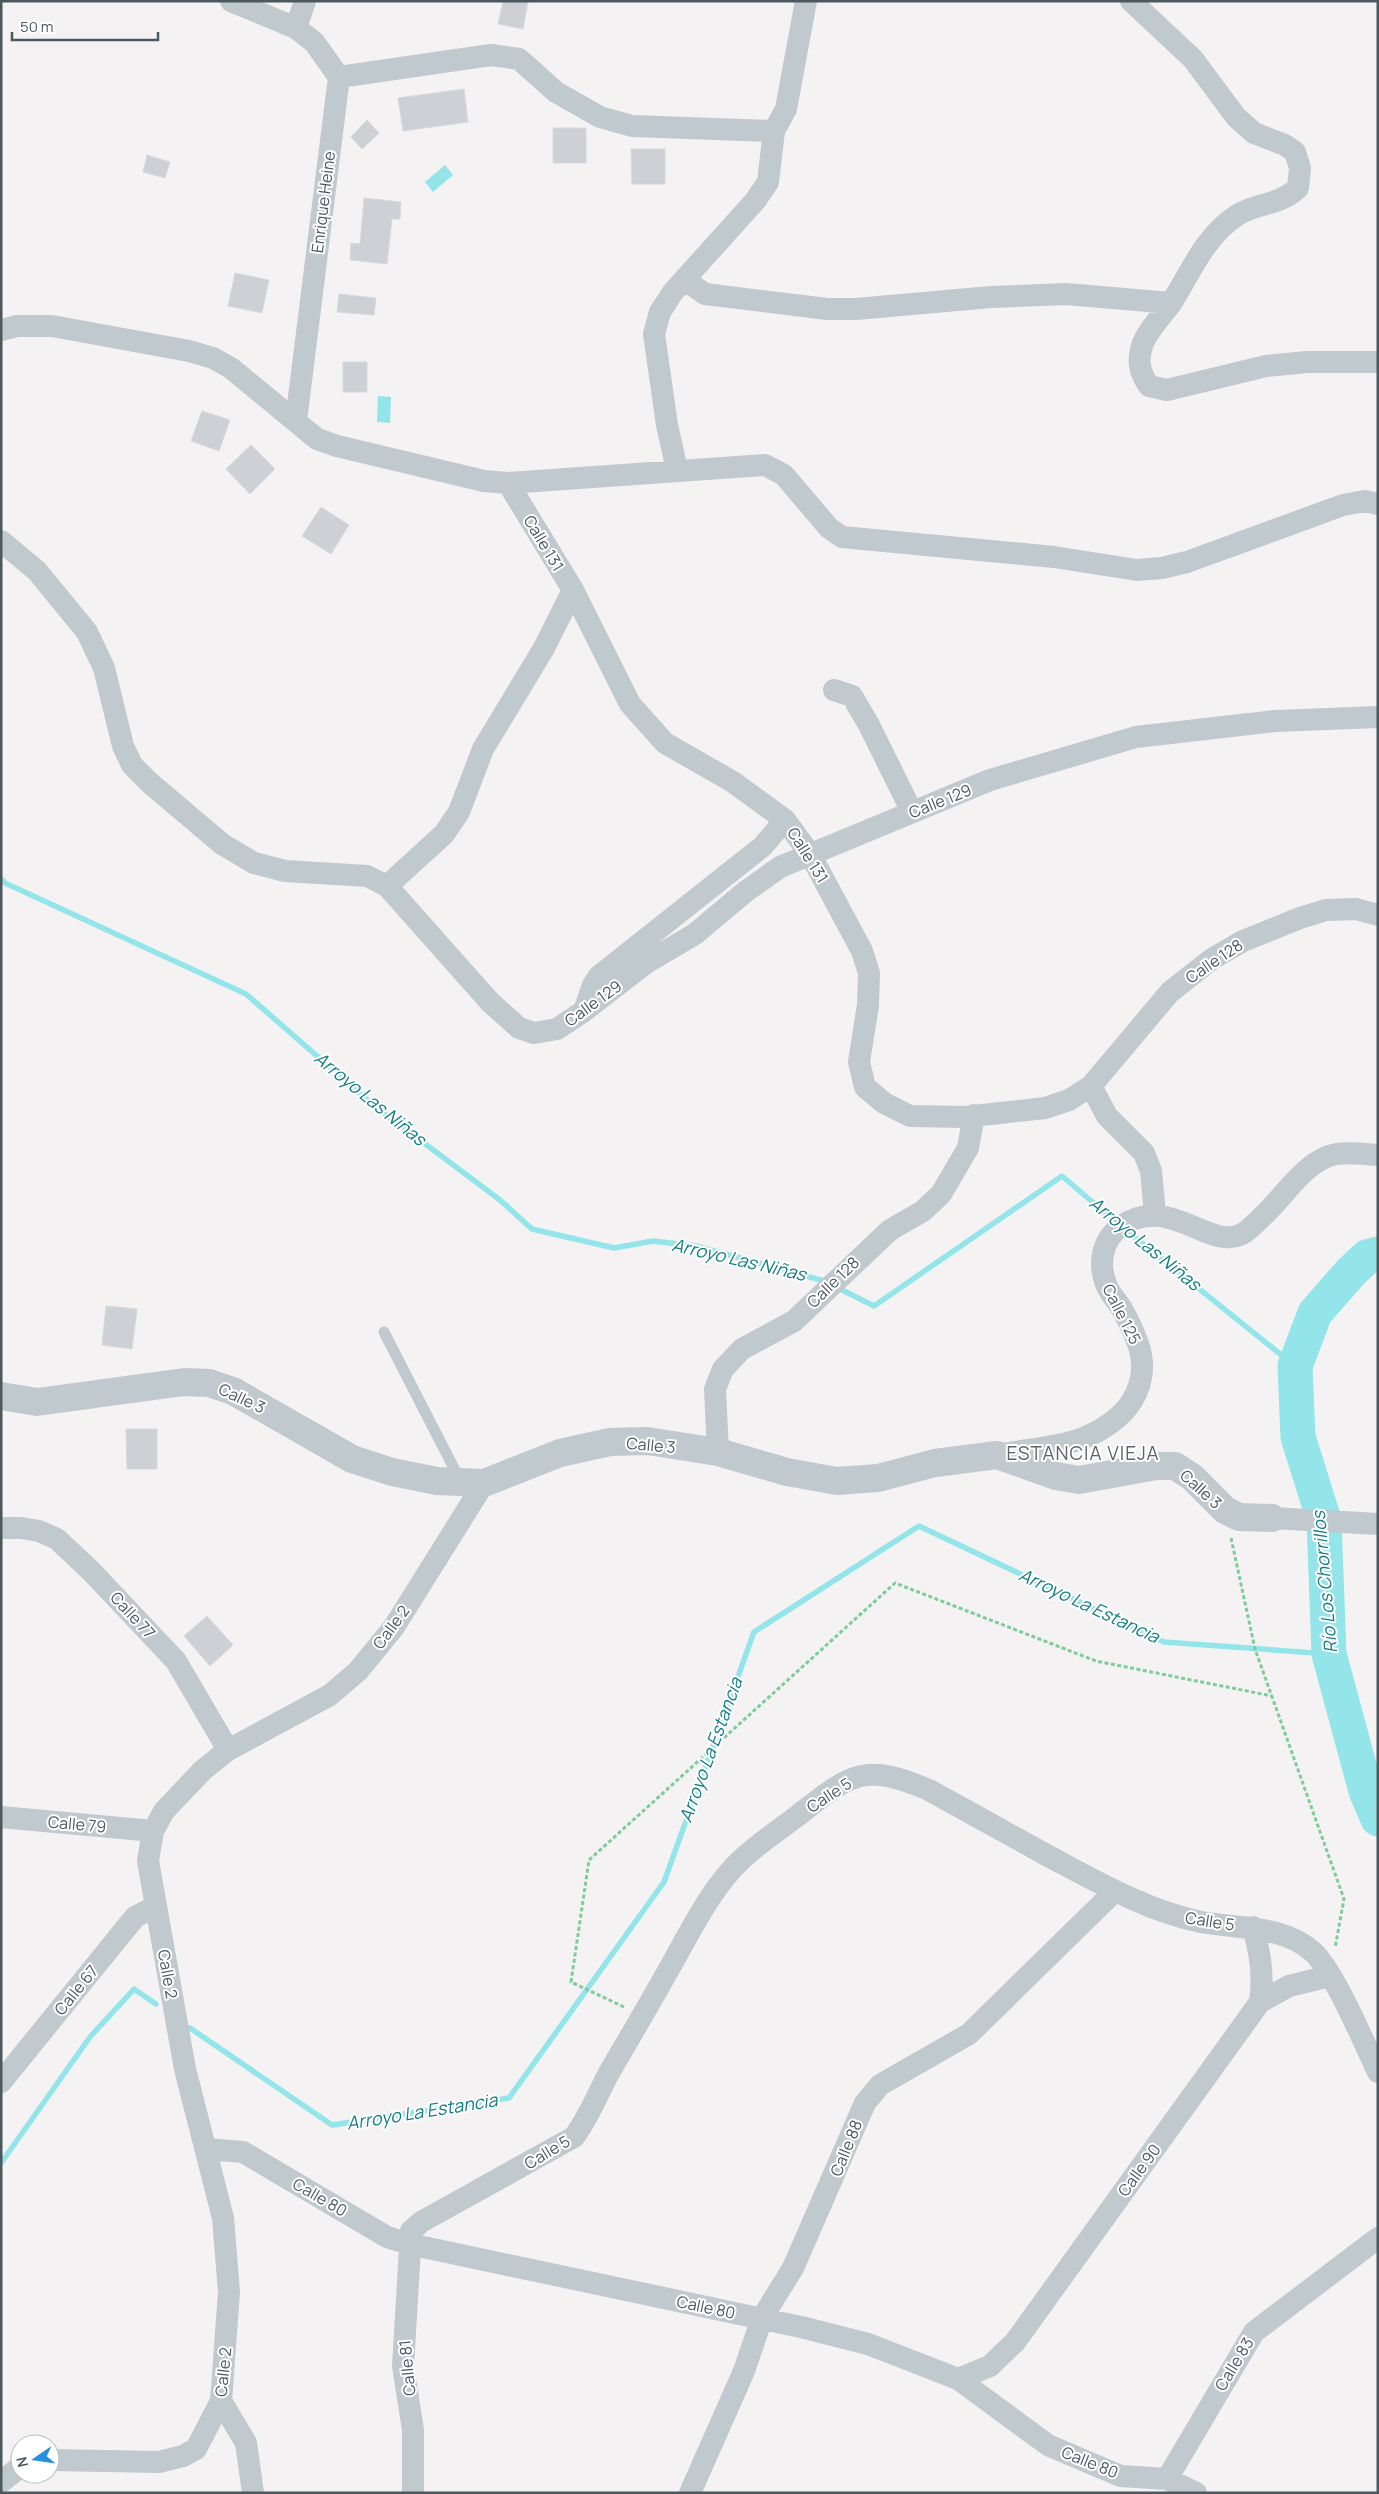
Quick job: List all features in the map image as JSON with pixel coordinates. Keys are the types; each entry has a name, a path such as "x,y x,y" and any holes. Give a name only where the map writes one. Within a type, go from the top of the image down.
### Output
{"street":[{"path":"231,1 296,28 314,42 339,77 491,55 506,56 520,59 556,92 600,117 632,126 774,131"},
{"path":"296,28 306,1"},
{"path":"677,470 667,425 654,334 660,312 684,280 755,201 768,182 774,131 786,109 806,1"},
{"path":"1131,1 1193,58 1236,117 1254,133 1285,145 1295,152 1300,168 1298,188 1287,198 1237,215 1218,230 1200,253 1171,303 1142,345 1139,364 1141,375 1149,386 1167,390 1274,366 1307,362 1378,362"},
{"name":"Enrique Heine","path":"296,421 339,77"},
{"path":"684,280 705,294 827,309 856,309 991,297 1066,294 1171,303"},
{"path":"1,330 17,326 52,326 189,351 213,358 231,368 317,439 337,446 484,481 508,483 766,465 784,475 829,528 842,538 1054,557 1137,570 1162,568 1187,562 1343,505 1365,501 1378,504"},
{"name":"Calle 131","path":"508,483 573,590 630,704 665,743 734,782 785,820 810,854 862,951 869,973 868,1005 859,1062 865,1087 884,1103 910,1116 974,1115 1045,1108 1069,1100 1092,1086"},
{"path":"1,541 37,570 87,632 104,668 123,746 132,766 150,783 222,844 254,863 284,871 367,876 387,886 444,834 459,812 483,749 544,648 573,590"},
{"path":"834,690 852,696 869,725 912,812"},
{"name":"Calle 129","path":"387,886 490,1002 519,1028 534,1033 557,1030 646,963 695,934 745,892 780,867 990,780 1136,737 1275,720 1378,717"},
{"path":"584,1011 593,985 599,976 763,846 785,820"},
{"name":"Calle 128","path":"1092,1086 1170,992 1212,959 1244,941 1300,918 1326,910 1356,909 1378,915"},
{"path":"1092,1086 1107,1116 1144,1153 1151,1171 1155,1214 1187,1222 1226,1239 1243,1234 1311,1166 1328,1156 1338,1154 1378,1155"},
{"name":"Calle 128","path":"718,1452 715,1389 722,1368 742,1349 794,1321 890,1230 924,1211 941,1194 968,1148 974,1115"},
{"name":"Calle 125","path":"997,1456 1077,1440 1101,1430 1128,1409 1141,1387 1143,1363 1139,1344 1106,1284 1101,1260 1107,1241 1121,1226 1155,1214"},
{"name":"Calle 3","path":"1,1396 37,1402 184,1382 209,1384 233,1391 352,1459 392,1472 437,1481 472,1482 560,1453 610,1442 647,1441 718,1452 786,1472 837,1481 878,1478 935,1464 997,1456 1056,1476 1079,1480 1156,1466 1175,1466 1192,1477 1225,1510 1239,1517 1272,1518"},
{"name":"Calle 2","path":"60,2460 159,2462 184,2456 196,2449 222,2401 229,2292 223,2218 185,2069 148,1861 153,1831 164,1811 203,1770 228,1750 330,1695 358,1671 394,1627 472,1482"},
{"path":"1272,1518 1378,1524"},
{"name":"Calle 77","path":"1,1528 22,1528 38,1531 57,1540 91,1571 176,1661 228,1750"},
{"name":"Calle 5","path":"409,2244 411,2231 421,2222 574,2137 584,2123 609,2073 700,1913 741,1859 835,1787 853,1778 877,1773 899,1777 929,1790 1114,1891 1171,1914 1202,1922 1253,1927 1294,1940 1314,1952 1330,1976 1378,2072"},
{"name":"Calle 79","path":"1,1817 153,1831"},
{"name":"Calle 88","path":"690,2493 744,2371 762,2318 793,2268 864,2103 880,2085 969,2034 1114,1891"},
{"name":"Calle 67","path":"1,2082 135,1917 156,1906"},
{"path":"1253,1927 1261,1956 1263,1981 1260,2002"},
{"name":"Calle 90","path":"958,2379 990,2366 1015,2342 1260,2002 1290,1986 1330,1976"},
{"name":"Calle 80","path":"206,2149 243,2152 387,2236 409,2244 762,2318 868,2344 958,2379 1048,2444 1140,2485 1167,2479 1196,2493"},
{"name":"Calle 83","path":"1167,2479 1254,2332 1378,2238"},
{"name":"Calle 81","path":"409,2244 403,2366 413,2430 413,2493"},
{"path":"222,2401 246,2443 252,2493"}],"lane":[{"path":"384,1332 472,1482"}],"path":[{"path":"1225,1510 1255,1649 1344,1900 1330,1976"},
{"path":"643,2016 572,1982 589,1860 896,1583 1096,1660 1272,1696"}],"water":[{"path":"445,165 453,175 433,192 425,182"},
{"path":"378,396 391,397 390,423 377,422"}],"building":[{"path":"503,1 528,1 523,29 498,24"},
{"path":"464,89 468,122 403,131 398,98"},
{"path":"367,120 379,133 362,149 351,137"},
{"path":"553,128 586,128 586,163 553,163"},
{"path":"631,149 665,149 665,184 632,184"},
{"path":"147,155 170,162 165,178 143,172"},
{"path":"364,198 401,202 400,219 392,219 387,264 350,260 351,243 360,244"},
{"path":"235,273 269,280 262,313 228,306"},
{"path":"339,294 376,298 374,315 337,312"},
{"path":"343,362 367,362 367,392 343,392"},
{"path":"202,411 230,420 219,451 191,441"},
{"path":"251,445 275,469 250,494 226,469"},
{"path":"321,507 349,525 331,554 302,536"},
{"path":"106,1306 137,1309 132,1349 102,1345"},
{"path":"126,1429 157,1429 157,1469 127,1469"},
{"path":"207,1616 233,1645 210,1666 184,1636"}],"waterway":[{"name":"Arroyo Las Niñas","path":"1,879 5,883 246,994 372,1104 500,1200 532,1229 614,1248 653,1241 696,1246 828,1282"},
{"name":"Arroyo Las Niñas","path":"836,1287 874,1306 1062,1176 1117,1223"},
{"name":"Arroyo Las Niñas","path":"1126,1230 1295,1366"},
{"name":"Río Los Chorrillos","path":"1378,1254 1367,1257 1351,1272 1315,1313 1295,1366 1298,1437 1324,1520 1329,1654 1366,1791 1378,1819"},
{"name":"Arroyo La Estancia","path":"190,2028 332,2125 509,2098 664,1882 754,1632 919,1526 1164,1642 1329,1654"},
{"name":"Arroyo La Estancia","path":"1,2163 90,2037 134,1989 156,2004"}],"district":[{"name":"ESTANCIA VIEJA","path":"1083,1453"}]}
